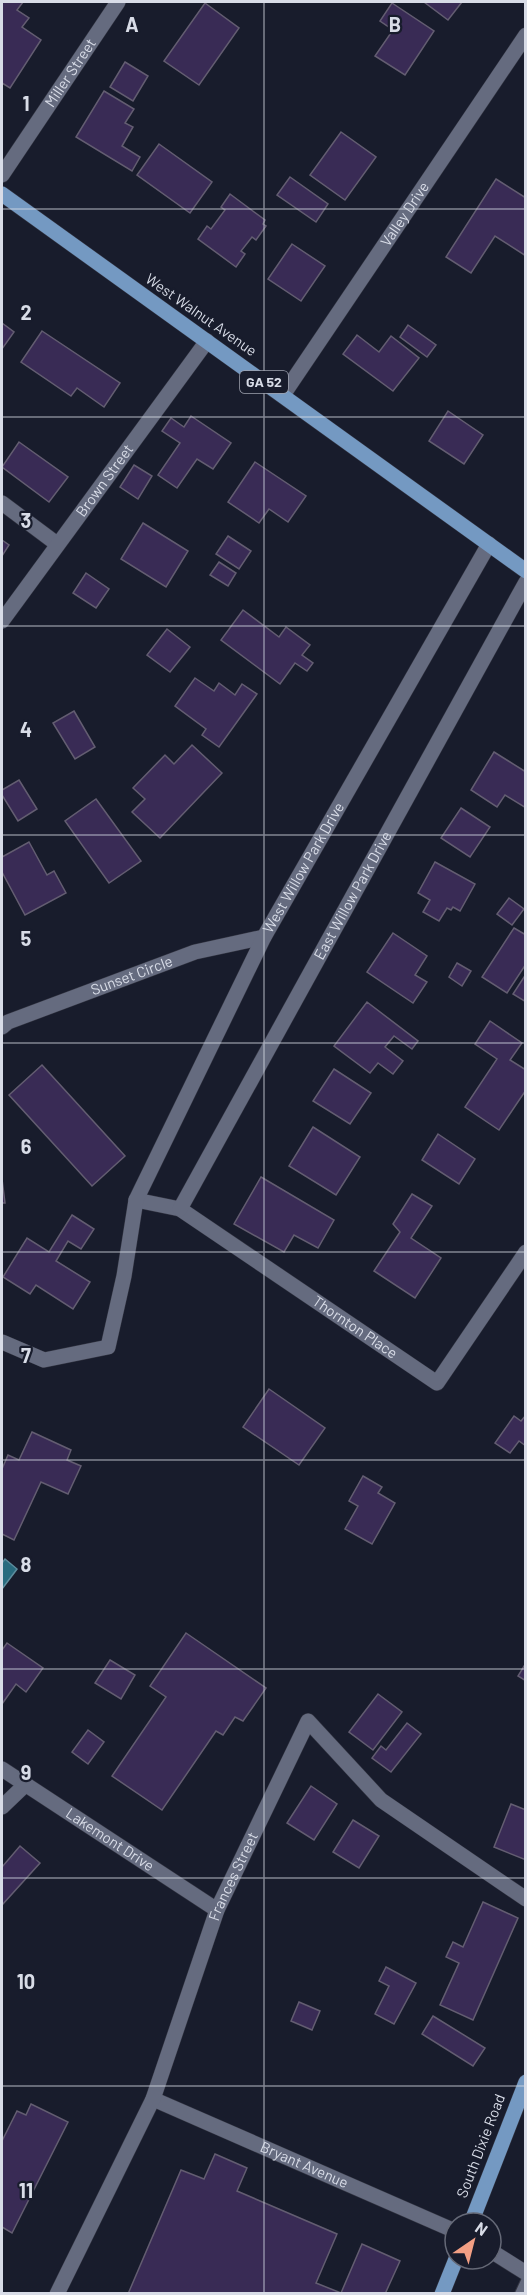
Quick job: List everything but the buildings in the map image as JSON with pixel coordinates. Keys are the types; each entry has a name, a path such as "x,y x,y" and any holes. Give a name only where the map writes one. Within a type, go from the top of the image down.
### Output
{"main road":[{"name":"West Walnut Avenue","path":"2,194 525,571"},
{"name":"South Dixie Road","path":"476,2211 525,2082"},
{"path":"442,2294 451,2271"}],"street":[{"name":"Miller Street","path":"2,175 118,2"},
{"name":"Valley Drive","path":"283,395 525,35"},
{"name":"Brown Street","path":"2,621 207,341"},
{"path":"2,503 57,544"},
{"name":"West Willow Park Drive","path":"136,1200 264,937 489,544"},
{"name":"East Willow Park Drive","path":"180,1209 525,582"},
{"name":"Sunset Circle","path":"2,1027 8,1022 195,952 264,937"},
{"path":"2,1342 44,1360 108,1347 124,1276 136,1200"},
{"name":"Thornton Place","path":"136,1200 180,1209 437,1383 525,1252"},
{"name":"Frances Street","path":"57,2294 153,2099 217,1910 308,1720 381,1800 525,1899"},
{"name":"Lakemont Drive","path":"2,1769 217,1910"},
{"path":"2,1807 26,1784"},
{"name":"Bryant Avenue","path":"153,2099 443,2226"},
{"path":"503,2259 525,2273"}],"lane":[{"path":"520,2294 525,2281"}],"water":[{"path":"5,1559 17,1569 2,1589 2,1563"}]}
